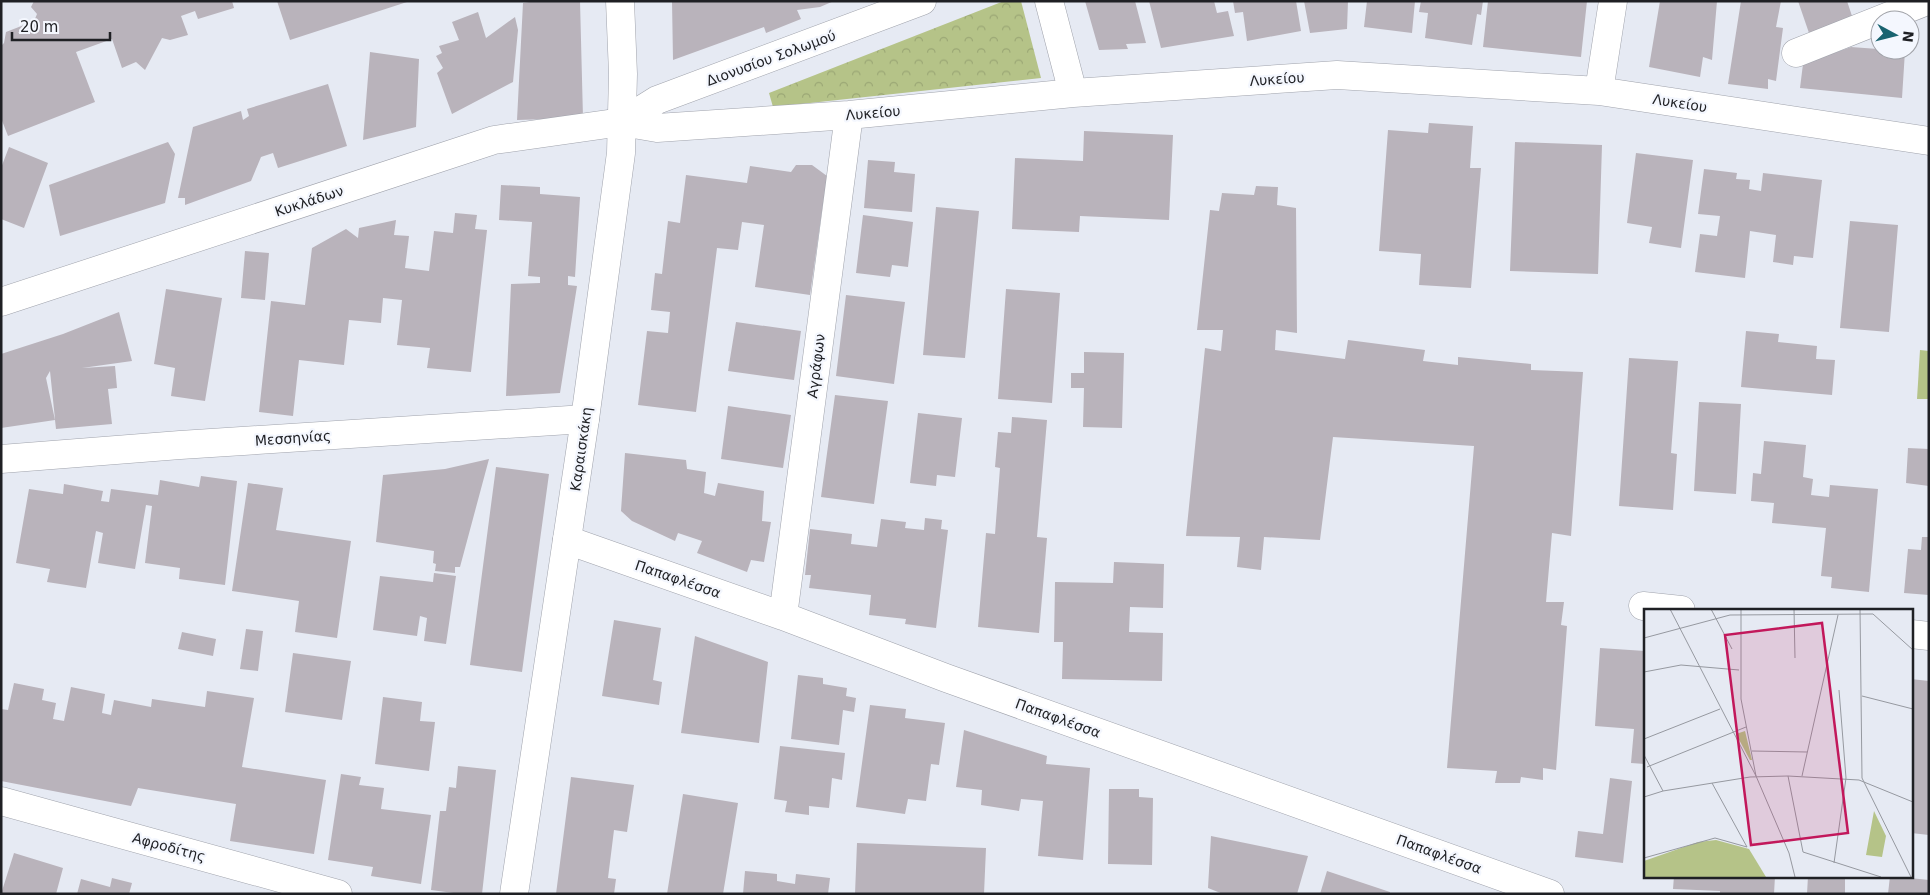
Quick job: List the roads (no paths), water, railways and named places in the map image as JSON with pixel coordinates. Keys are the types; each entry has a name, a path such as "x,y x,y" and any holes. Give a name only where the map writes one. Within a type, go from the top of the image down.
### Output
{"street":[{"name":"Καραισκάκη","path":"514,894 585,419 621,153 623,74 620,1"},
{"name":"Διονυσίου Σολωμού","path":"622,122 657,100 922,1"},
{"path":"1049,1 1073,93"},
{"path":"1599,91 1613,1"},
{"path":"1796,53 1926,1"},
{"name":"Λυκείου","path":"622,122 657,128 849,115 1073,93 1337,75 1599,91 1929,141"},
{"name":"Αγράφων","path":"783,616 849,115"},
{"name":"Κυκλάδων","path":"1,302 494,140 622,122"},
{"name":"Μεσσηνίας","path":"1,459 585,419"},
{"name":"Παπαφλέσσα","path":"567,540 783,616 946,678 1550,894"},
{"path":"1643,606 1672,609"},
{"path":"1912,634 1929,636"},
{"name":"Αφροδίτης","path":"1,801 338,894"}]}
